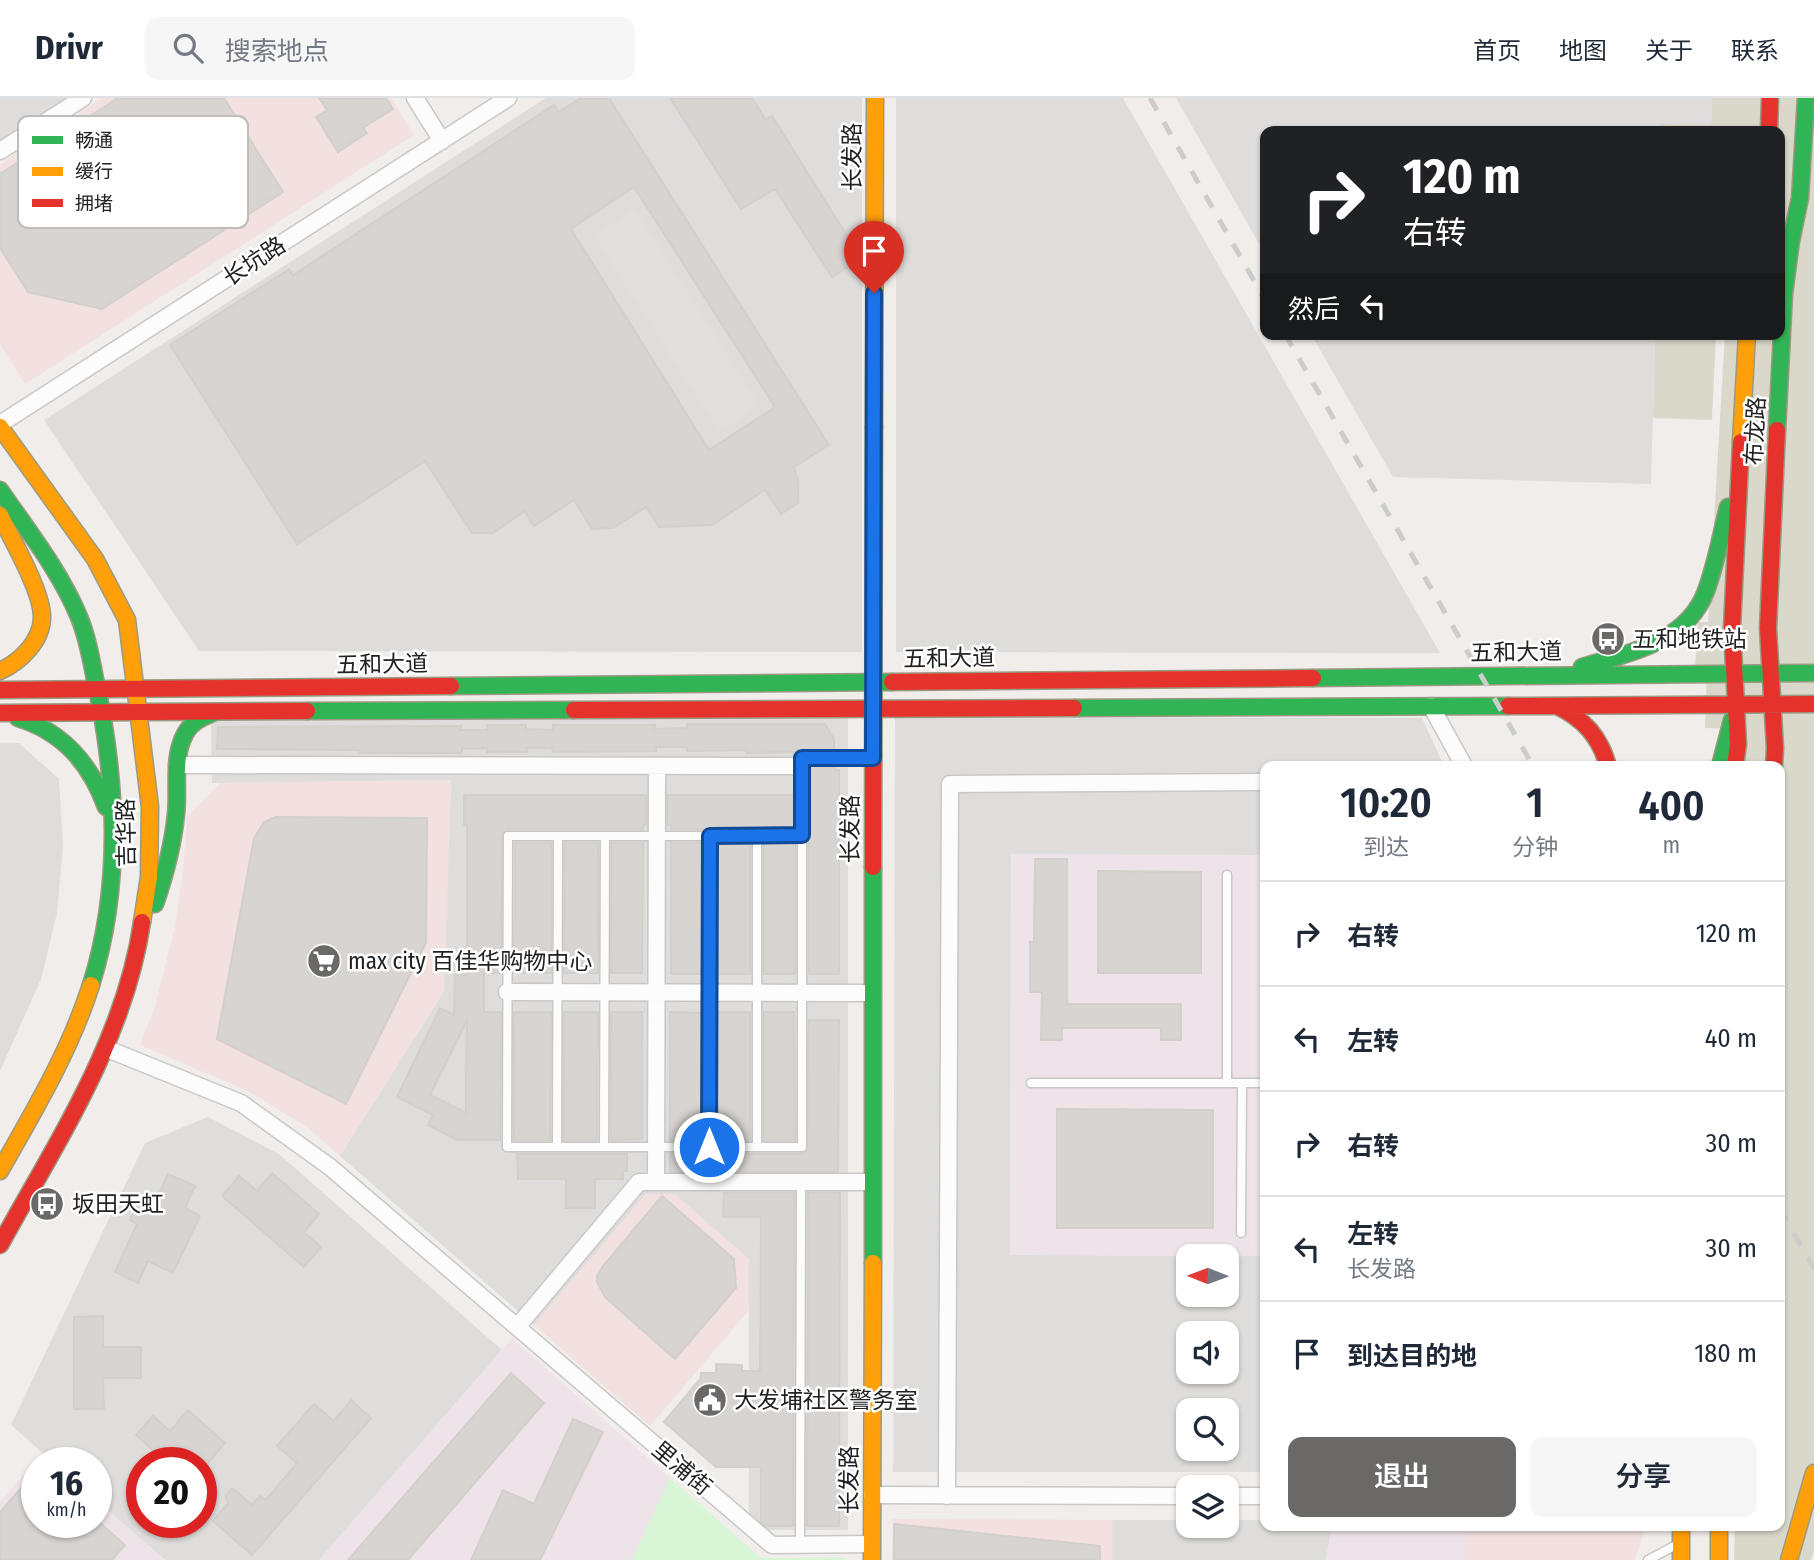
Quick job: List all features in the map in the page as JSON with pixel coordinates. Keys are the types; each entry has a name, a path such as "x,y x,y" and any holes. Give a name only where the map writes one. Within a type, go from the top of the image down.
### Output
{"main road":[{"name":"长发路","path":"872,1552 875,98"},
{"path":"1769,126 1770,98"},
{"name":"布龙路","path":"1785,286 1800,198 1806,98"},
{"name":"布龙路","path":"1736,761 1738,744 1732,628 1747,340"},
{"name":"布龙路","path":"1774,761 1768,628 1782,340"},
{"name":"吉华路","path":"0,426 95,559 127,620 150,807 149,877 139,946 120,1013 92,1077 0,1245"},
{"path":"1558,675 1662,641 1675,634 1695,616 1706,593 1741,456"},
{"name":"吉华路","path":"0,490 56,573 79,617 99,689 112,785 114,839 114,874 104,939 86,1001 61,1061 0,1171"},
{"path":"0,515 34,588 42,616 36,636 26,653 10,668 0,671"},
{"name":"五和大道","path":"0,690 1814,673"},
{"name":"五和大道","path":"0,713 1814,704"},
{"path":"1721,761 1736,705"},
{"path":"1557,706 1578,717 1596,735 1607,761"},
{"path":"139,946 169,865 177,803 179,747 187,730 198,719 215,712"},
{"path":"0,713 45,728 65,742 85,763 100,789 114,839"},
{"path":"1789,1560 1814,1473"},
{"path":"1719,1531 1719,1560"},
{"path":"1679,1560 1681,1534"}],"street":[{"path":"55,116 83,98"},
{"path":"415,98 442,141"},
{"name":"长坑路","path":"0,426 508,98"},
{"path":"0,152 18,140"},
{"path":"1431,706 1461,761"},
{"path":"177,765 802,766"},
{"path":"656,1182 657,766"},
{"path":"947,1496 950,784 1260,782"},
{"path":"507,992 873,993"},
{"name":"里浦街","path":"105,1048 242,1103 330,1167 772,1545 800,1544 872,1552"},
{"path":"517,1327 639,1182 872,1182"},
{"path":"872,1495 1176,1496"},
{"path":"1239,1496 1260,1496"}],"lane":[{"path":"802,835 508,836 507,1147 802,1147 802,835 802,766 802,758 873,758"},
{"path":"557,1147 558,836"},
{"path":"604,1147 605,836"},
{"path":"709,1147 710,836"},
{"path":"757,836 757,1147"},
{"path":"1227,875 1227,1083"},
{"path":"1031,1083 1260,1083"},
{"path":"1241,1233 1242,1083"},
{"path":"800,1181 800,1544"},
{"path":"1648,1560 1681,1534"}],"shaded area":[{"path":"0,98 66,98 38,116 18,116 18,129 0,141"},
{"path":"102,98 391,98 414,135 25,384 0,344 0,164 18,152 18,228 248,228 248,116 74,116"},
{"path":"546,98 862,98 862,652 199,651 44,420"},
{"path":"896,98 1123,98 1440,653 896,652"},
{"path":"1176,98 1712,98 1711,125 1260,126 1260,245"},
{"path":"1712,98 1814,98 1814,1551 1811,1560 1783,1560 1796,1501 1779,1560 1734,1560 1735,1531 1785,1531 1785,761 1737,761 1742,729 1705,728 1707,668 1695,668 1698,622 1708,622 1725,340 1785,340 1785,126 1661,126 1661,124 1711,125"},
{"path":"635,209 760,405 719,432 594,236"},
{"path":"1314,340 1655,340 1651,484 1393,477"},
{"path":"1655,340 1716,340 1712,420 1653,418"},
{"path":"211,717 848,717 848,1530 749,1530 749,1259 646,1194 534,1325 340,1156 444,991 451,780 212,783"},
{"path":"895,717 1422,718 1442,761 1260,761 1260,855 1011,855 1010,1255 1176,1256 1176,1307 1239,1307 1239,1256 1260,1256 1260,1472 893,1472"},
{"path":"0,743 19,743 59,779 63,846 57,913 41,979 0,1071"},
{"path":"451,780 444,991 340,1156 307,1127 248,1091 140,1045 155,1006 175,927 187,817 220,783"},
{"path":"1011,854 1260,855 1260,1256 1239,1256 1239,1244 1176,1244 1176,1256 1010,1255"},
{"path":"208,1117 279,1154 502,1350 319,1560 165,1560 140,1538 217,1538 217,1447 126,1447 126,1526 112,1514 112,1447 36,1447 11,1425 145,1143"},
{"path":"646,1194 675,1194 749,1259 749,1310 650,1426 534,1325"},
{"path":"512,1339 670,1478 632,1560 319,1560"},
{"path":"21,1478 21,1538 112,1538 112,1514 126,1526 126,1538 140,1538 165,1560 0,1560 0,1502"},
{"path":"893,1519 1113,1520 1113,1560 892,1560"},
{"path":"1113,1520 1176,1520 1176,1538 1239,1538 1239,1520 1260,1520 1260,1531 1331,1531 1326,1560 1113,1560"},
{"path":"1331,1531 1465,1531 1465,1560 1326,1560"},
{"path":"1465,1531 1644,1531 1635,1560 1465,1560"}],"green space":[{"path":"670,1478 761,1558 844,1560 632,1560"}],"building":[{"path":"118,98 224,98 235,116 90,116"},
{"path":"319,98 386,98 393,109 363,128 367,133 338,152 316,117 327,110"},
{"path":"581,98 609,98 829,445 794,467 798,481 798,503 781,514 765,490 712,525 659,527 646,507 613,528 592,529 574,500 534,526 525,511 493,533 472,533 425,461 297,544 170,345 289,269 293,275 554,105 559,112","holes":["634,187 775,407 709,450 571,229"]},
{"path":"670,98 752,98 766,120 772,116 861,258 832,277 775,189 741,209"},
{"path":"248,136 283,192 248,215"},
{"path":"18,162 18,228 227,228 102,309 28,292 0,248 0,174"},
{"path":"687,724 825,724 834,739 834,751 746,753 746,750 687,751 687,747 656,747 656,751 553,752 552,748 527,748 527,752 487,752 487,748 462,749 462,753 360,753 360,750 217,749 218,727 461,726 461,730 488,730 487,725 526,725 526,729 553,730 553,725 655,725 655,729 687,728"},
{"path":"812,765 835,765 835,770 839,770 839,974 809,974 809,773"},
{"path":"464,795 646,795 646,825 643,825 643,829 508,829 502,833 501,973 484,973 484,1012 501,1012 500,1140 457,1140 428,1125 433,1115 397,1097 440,1008 454,1015 455,975 467,975 467,825 464,825","holes":["467,1021 466,1113 430,1095"]},
{"path":"667,795 795,795 795,829 671,829 671,825 667,825"},
{"name":"max city 百佳华购物中心","path":"275,817 427,818 426,943 346,1104 217,1039 254,838 264,822"},
{"path":"515,843 551,843 551,973 514,973"},
{"path":"565,843 598,843 598,973 564,973"},
{"path":"612,843 643,843 642,973 611,973"},
{"path":"671,843 703,843 703,974 671,974"},
{"path":"717,843 750,843 750,974 716,974"},
{"path":"764,843 795,843 795,974 764,974"},
{"path":"1035,859 1067,859 1067,1004 1181,1004 1181,1040 1161,1040 1161,1028 1062,1028 1062,1040 1041,1040 1042,992 1030,992 1030,942 1034,942"},
{"path":"1098,871 1201,872 1201,973 1098,973"},
{"path":"514,1012 551,1012 550,1140 514,1140"},
{"path":"564,1012 598,1012 597,1140 564,1140"},
{"path":"611,1012 642,1012 642,1139 611,1140"},
{"path":"670,1012 703,1013 702,1140 670,1140"},
{"path":"750,1012 750,1140 716,1140 716,1013"},
{"path":"764,1012 794,1012 795,1140 764,1140"},
{"path":"809,1020 839,1020 838,1172 670,1172 670,1154 802,1154 807,1151"},
{"path":"1057,1109 1213,1110 1213,1228 1057,1228"},
{"path":"517,1154 627,1154 627,1171 623,1171 623,1179 595,1179 595,1208 566,1208 566,1179 518,1179"},
{"path":"272,1173 319,1214 304,1232 321,1247 304,1267 222,1196 239,1176 257,1191"},
{"path":"168,1174 195,1186 185,1208 200,1216 173,1273 148,1261 138,1283 115,1272 137,1224 130,1220 143,1193 156,1200"},
{"path":"724,1193 794,1193 793,1526 765,1526 761,1522 761,1467 716,1467 664,1422 701,1378 701,1373 716,1373 716,1364 742,1365 742,1371 760,1371 761,1217 723,1217"},
{"path":"808,1193 840,1193 839,1526 807,1526"},
{"path":"662,1196 734,1259 736,1288 675,1359 605,1297 597,1282 597,1276 603,1266"},
{"path":"103,1316 103,1347 141,1347 141,1378 103,1378 104,1409 74,1409 74,1317"},
{"path":"511,1373 544,1403 408,1560 348,1560"},
{"path":"351,1400 371,1418 252,1555 217,1524 217,1516 228,1503 226,1496 232,1488 252,1505 260,1496 266,1500 297,1463 277,1446 314,1404 334,1421"},
{"path":"188,1410 225,1443 217,1452 217,1447 149,1447 136,1435 153,1416 170,1431"},
{"path":"573,1419 603,1432 540,1560 471,1560 503,1490 534,1504"},
{"path":"21,1488 21,1538 112,1538 112,1534 125,1545 112,1560 0,1560 0,1512"},
{"path":"894,1524 1100,1546 1100,1560 894,1560"}],"railway":[{"path":"1150,98 1260,291"},
{"path":"1288,340 1530,761"},
{"path":"1785,1218 1814,1269"}],"traffic: fast":[{"path":"1785,286 1800,198 1806,98"},
{"path":"1777,430 1782,340"},
{"path":"0,490 53,567 79,617 102,717 112,794 112,871 101,948 91,985"},
{"path":"1582,667 1636,651 1671,634 1685,623 1697,609 1706,591 1728,507"},
{"path":"1313,678 1814,673"},
{"path":"451,686 892,682"},
{"path":"1074,708 1508,706"},
{"path":"307,711 574,710"},
{"path":"155,904 173,837 177,804 177,763 181,743 191,726 215,712"},
{"path":"18,718 48,732 73,751 92,776 106,807"},
{"path":"1721,761 1732,720"},
{"path":"873,867 873,1263"}],"traffic: slow":[{"path":"874,427 875,98"},
{"path":"1741,442 1747,340"},
{"path":"0,427 95,559 127,620 150,807 149,877 142,922"},
{"path":"0,515 32,580 42,617 38,634 28,650 0,671"},
{"path":"0,1171 62,1057 91,985"},
{"path":"872,1560 873,1263"},
{"path":"1789,1560 1814,1473"},
{"path":"1681,1531 1681,1560"},
{"path":"1719,1531 1719,1560"}],"traffic: jam":[{"path":"1769,126 1770,98"},
{"path":"873,867 874,427"},
{"path":"1774,761 1768,628 1777,430"},
{"path":"1736,761 1738,744 1732,628 1741,442"},
{"path":"892,682 1313,678"},
{"path":"0,690 451,686"},
{"path":"1508,706 1814,704"},
{"path":"1557,706 1590,730 1606,761"},
{"path":"574,710 1074,708"},
{"path":"0,713 307,711"},
{"path":"0,1245 86,1090 121,1008 142,922"}],"place":[{"name":"五和地铁站","path":"1608,639"},
{"name":"max city 百佳华购物中心","path":"324,961"},
{"name":"坂田天虹","path":"47,1204"},
{"name":"大发埔社区警务室","path":"710,1400"}],"route":[{"path":"709,1147 710,836 802,835 802,758 873,758 874,293"}]}
